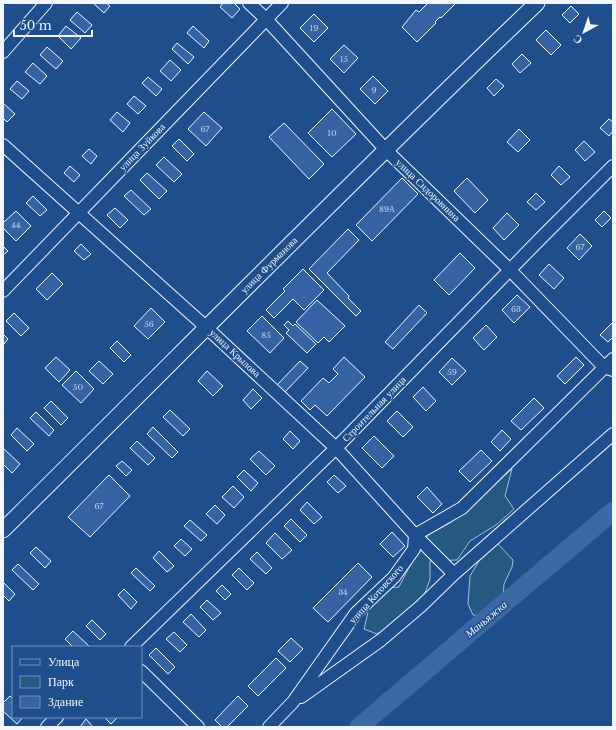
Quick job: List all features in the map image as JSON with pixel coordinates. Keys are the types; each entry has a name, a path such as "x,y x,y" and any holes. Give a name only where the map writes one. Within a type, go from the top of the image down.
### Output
{"main road":[{"name":"улица Фурманова","path":"3,530 207,328 280,253 537,3"}],"street":[{"path":"3,52 46,3"},
{"name":"улица Сидоровнина","path":"249,3 266,19 386,150 610,365"},
{"name":"улица Зуйкова","path":"3,291 282,3"},
{"name":"улица Крылова","path":"3,145 207,328 336,448 415,535 454,574"},
{"name":"Строительная улица","path":"132,646 336,448 613,166"},
{"path":"415,535 462,508 610,365"},
{"path":"293,702 381,640 613,434"},
{"name":"улица Котовского","path":"269,727 293,702 356,613 394,577 414,550 415,535"},
{"path":"142,672 198,727"},
{"path":"47,727 57,718"}],"green space":[{"path":"512,469 505,496 514,509 496,525 470,541 457,560 430,561 430,579 425,593 396,623 377,634 364,629 370,604 388,588 399,587 428,535 450,523"},
{"path":"498,544 513,560 512,567 504,584 503,600 483,616 473,615 468,604 470,576 479,561"}],"building":[{"path":"93,3 106,3 110,6 104,13"},
{"path":"223,3 234,3 240,9 232,18 220,7"},
{"path":"428,3 456,3 435,22 436,23 417,42 402,27 416,10 419,12"},
{"path":"571,6 579,14 570,23 562,15"},
{"path":"77,12 92,25 85,33 70,20"},
{"path":"314,14 328,28 314,42 300,28"},
{"path":"66,26 81,38 71,49 58,36"},
{"path":"193,26 209,41 204,48 187,33"},
{"path":"546,30 561,45 551,55 536,40"},
{"path":"177,43 194,57 188,64 172,49"},
{"path":"344,45 358,58 344,73 330,59"},
{"path":"47,47 63,61 56,69 40,55"},
{"path":"522,54 531,63 520,73 512,64"},
{"path":"170,60 181,70 171,81 160,71"},
{"path":"33,63 47,76 40,84 25,72"},
{"path":"373,76 388,91 375,104 360,89"},
{"path":"148,77 162,89 156,96 142,83"},
{"path":"496,79 504,86 494,96 487,88"},
{"path":"17,81 29,91 22,99 10,89"},
{"path":"134,96 146,106 138,114 127,104"},
{"path":"3,103 15,114 7,122 3,118"},
{"path":"332,109 356,134 332,157 308,133"},
{"path":"117,112 130,123 123,132 110,120"},
{"path":"204,112 222,128 206,146 188,129"},
{"path":"609,119 613,122 613,131 609,136 600,128"},
{"path":"284,123 324,164 309,179 269,137"},
{"path":"519,129 530,140 518,152 507,142"},
{"path":"179,139 194,154 187,161 172,146"},
{"path":"584,141 595,152 585,161 575,150"},
{"path":"89,149 97,156 91,164 82,156"},
{"path":"164,157 182,174 174,182 156,165"},
{"path":"70,166 80,175 74,182 64,173"},
{"path":"559,166 570,177 561,185 551,175"},
{"path":"147,173 167,191 159,199 140,180"},
{"path":"402,178 418,194 372,241 356,225"},
{"path":"467,178 488,200 475,213 454,191"},
{"path":"131,190 151,209 144,215 124,196"},
{"path":"536,193 545,202 536,210 527,202"},
{"path":"33,196 47,210 40,216 26,203"},
{"path":"115,208 128,220 120,228 107,215"},
{"path":"16,211 31,226 16,241 3,228 3,223"},
{"path":"604,211 611,218 602,227 595,220"},
{"path":"507,213 519,225 504,240 493,228"},
{"path":"348,229 359,240 327,273 361,311 356,316 309,269"},
{"path":"580,234 592,246 579,260 567,248"},
{"path":"81,244 91,254 84,260 74,251"},
{"path":"3,246 8,251 3,255"},
{"path":"460,253 475,268 449,295 434,280"},
{"path":"549,264 564,278 554,289 539,275"},
{"path":"303,269 324,290 304,310 293,299 274,318 266,310 285,291 283,289"},
{"path":"52,273 63,284 47,300 36,289"},
{"path":"517,295 530,307 514,323 502,310"},
{"path":"317,300 345,326 329,342 324,337 318,343 296,322"},
{"path":"419,305 427,313 393,349 385,342"},
{"path":"151,308 165,322 148,339 134,326"},
{"path":"14,313 29,328 21,336 6,321"},
{"path":"262,316 284,338 270,353 247,331"},
{"path":"288,321 293,326 295,324 316,344 307,353 286,333 289,330 284,325"},
{"path":"613,322 613,337 608,342 600,335"},
{"path":"486,325 497,337 484,350 473,338"},
{"path":"3,334 8,339 3,345"},
{"path":"117,341 131,355 124,362 110,348"},
{"path":"56,357 70,370 59,382 45,368"},
{"path":"344,357 365,377 327,416 315,405 310,410 301,401 323,378 329,383 338,374 333,369"},
{"path":"576,357 584,365 565,384 557,376"},
{"path":"452,358 466,371 452,385 439,372"},
{"path":"99,361 113,374 103,384 89,371"},
{"path":"300,361 308,368 284,393 277,385"},
{"path":"76,371 94,389 81,403 62,385"},
{"path":"207,371 223,386 213,396 198,381"},
{"path":"423,387 436,401 426,411 413,397"},
{"path":"253,389 262,398 251,409 243,400"},
{"path":"534,398 544,408 521,430 511,421"},
{"path":"51,401 68,418 61,425 44,408"},
{"path":"170,410 190,429 183,436 163,417"},
{"path":"397,411 413,427 403,437 387,421"},
{"path":"36,412 54,430 49,436 30,418"},
{"path":"153,427 178,452 172,458 147,434"},
{"path":"17,428 34,444 27,451 11,435"},
{"path":"502,430 511,439 500,451 491,442"},
{"path":"290,431 300,441 293,449 283,439"},
{"path":"374,436 394,456 382,468 362,448"},
{"path":"137,441 155,458 148,465 130,448"},
{"path":"3,448 20,464 12,473 3,464"},
{"path":"481,450 492,461 470,482 459,471"},
{"path":"259,451 275,466 266,475 250,459"},
{"path":"122,461 132,470 126,476 116,466"},
{"path":"244,470 258,483 251,491 237,477"},
{"path":"109,475 130,496 90,537 68,517"},
{"path":"334,475 346,486 338,493 327,482"},
{"path":"233,486 244,497 234,508 222,497"},
{"path":"427,487 442,504 433,513 417,497"},
{"path":"307,502 322,517 314,524 300,510"},
{"path":"215,505 225,515 217,524 206,514"},
{"path":"291,519 307,535 300,542 284,526"},
{"path":"190,520 207,535 201,541 184,526"},
{"path":"392,532 405,546 393,557 380,544"},
{"path":"275,533 292,550 282,559 266,543"},
{"path":"181,539 192,549 185,556 174,546"},
{"path":"36,547 51,561 45,568 30,553"},
{"path":"159,551 174,566 167,572 153,558"},
{"path":"257,552 272,568 266,574 250,559"},
{"path":"358,563 372,577 328,622 313,608"},
{"path":"18,564 39,584 33,590 12,570"},
{"path":"136,568 155,586 150,591 131,573"},
{"path":"239,568 254,583 247,590 232,575"},
{"path":"3,582 15,594 9,601 3,595"},
{"path":"222,585 231,594 225,600 216,591"},
{"path":"124,589 137,602 131,609 118,595"},
{"path":"207,600 221,613 213,620 200,607"},
{"path":"191,614 206,630 199,637 183,622"},
{"path":"92,620 106,634 100,640 86,626"},
{"path":"73,631 89,646 72,646 65,639"},
{"path":"174,632 187,645 180,652 166,639"},
{"path":"291,638 303,649 290,662 278,651"},
{"path":"156,648 175,667 168,674 149,655"},
{"path":"276,658 286,668 258,696 248,686"},
{"path":"10,696 12,698 12,718 22,718 17,724 3,711 3,703"},
{"path":"238,696 248,706 227,727 222,727 215,720"},
{"path":"105,718 117,718 111,724"},
{"path":"86,719 93,727 80,727"}],"waterway":[{"name":"Маньяжка","path":"359,727 613,511"}]}
